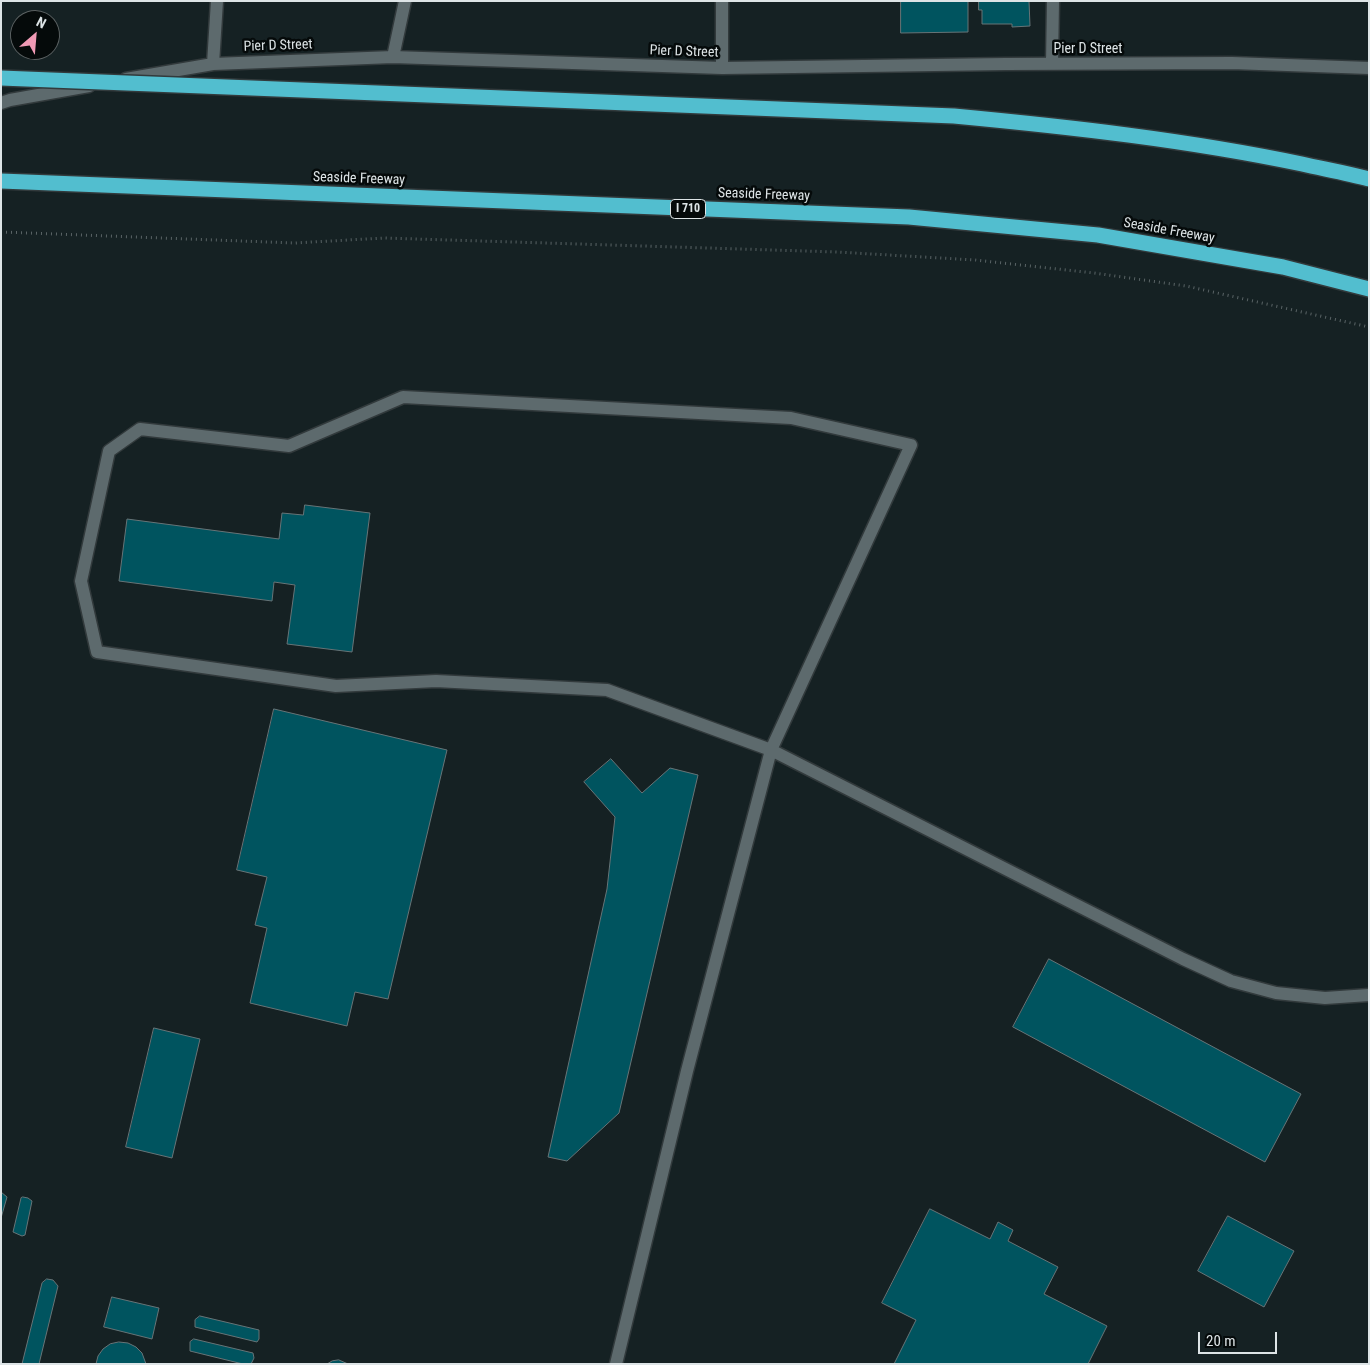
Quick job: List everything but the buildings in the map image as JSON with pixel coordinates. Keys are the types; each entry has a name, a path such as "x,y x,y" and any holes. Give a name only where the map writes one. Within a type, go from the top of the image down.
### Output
{"highway":[{"path":"1,78 954,116 1059,126 1163,139 1264,156 1369,179"},
{"name":"Seaside Freeway","path":"1,181 909,217 1098,235 1283,267 1369,289"}],"street":[{"path":"213,64 217,1"},
{"path":"394,57 405,1"},
{"path":"722,1 722,68"},
{"path":"1052,64 1053,1"},
{"name":"Pier D Street","path":"1,103 213,64 394,57 722,68 1232,63 1369,68"},
{"path":"616,1364 687,1071 771,750 911,444 792,418 403,397 289,446 140,429 109,452 81,581 97,652 336,686 436,681 607,690 771,750 1183,959 1231,981 1276,993 1325,998 1369,995"}],"path":[{"path":"1,232 294,243 394,238 837,252 992,262 1094,272 1186,286 1369,326"}]}
